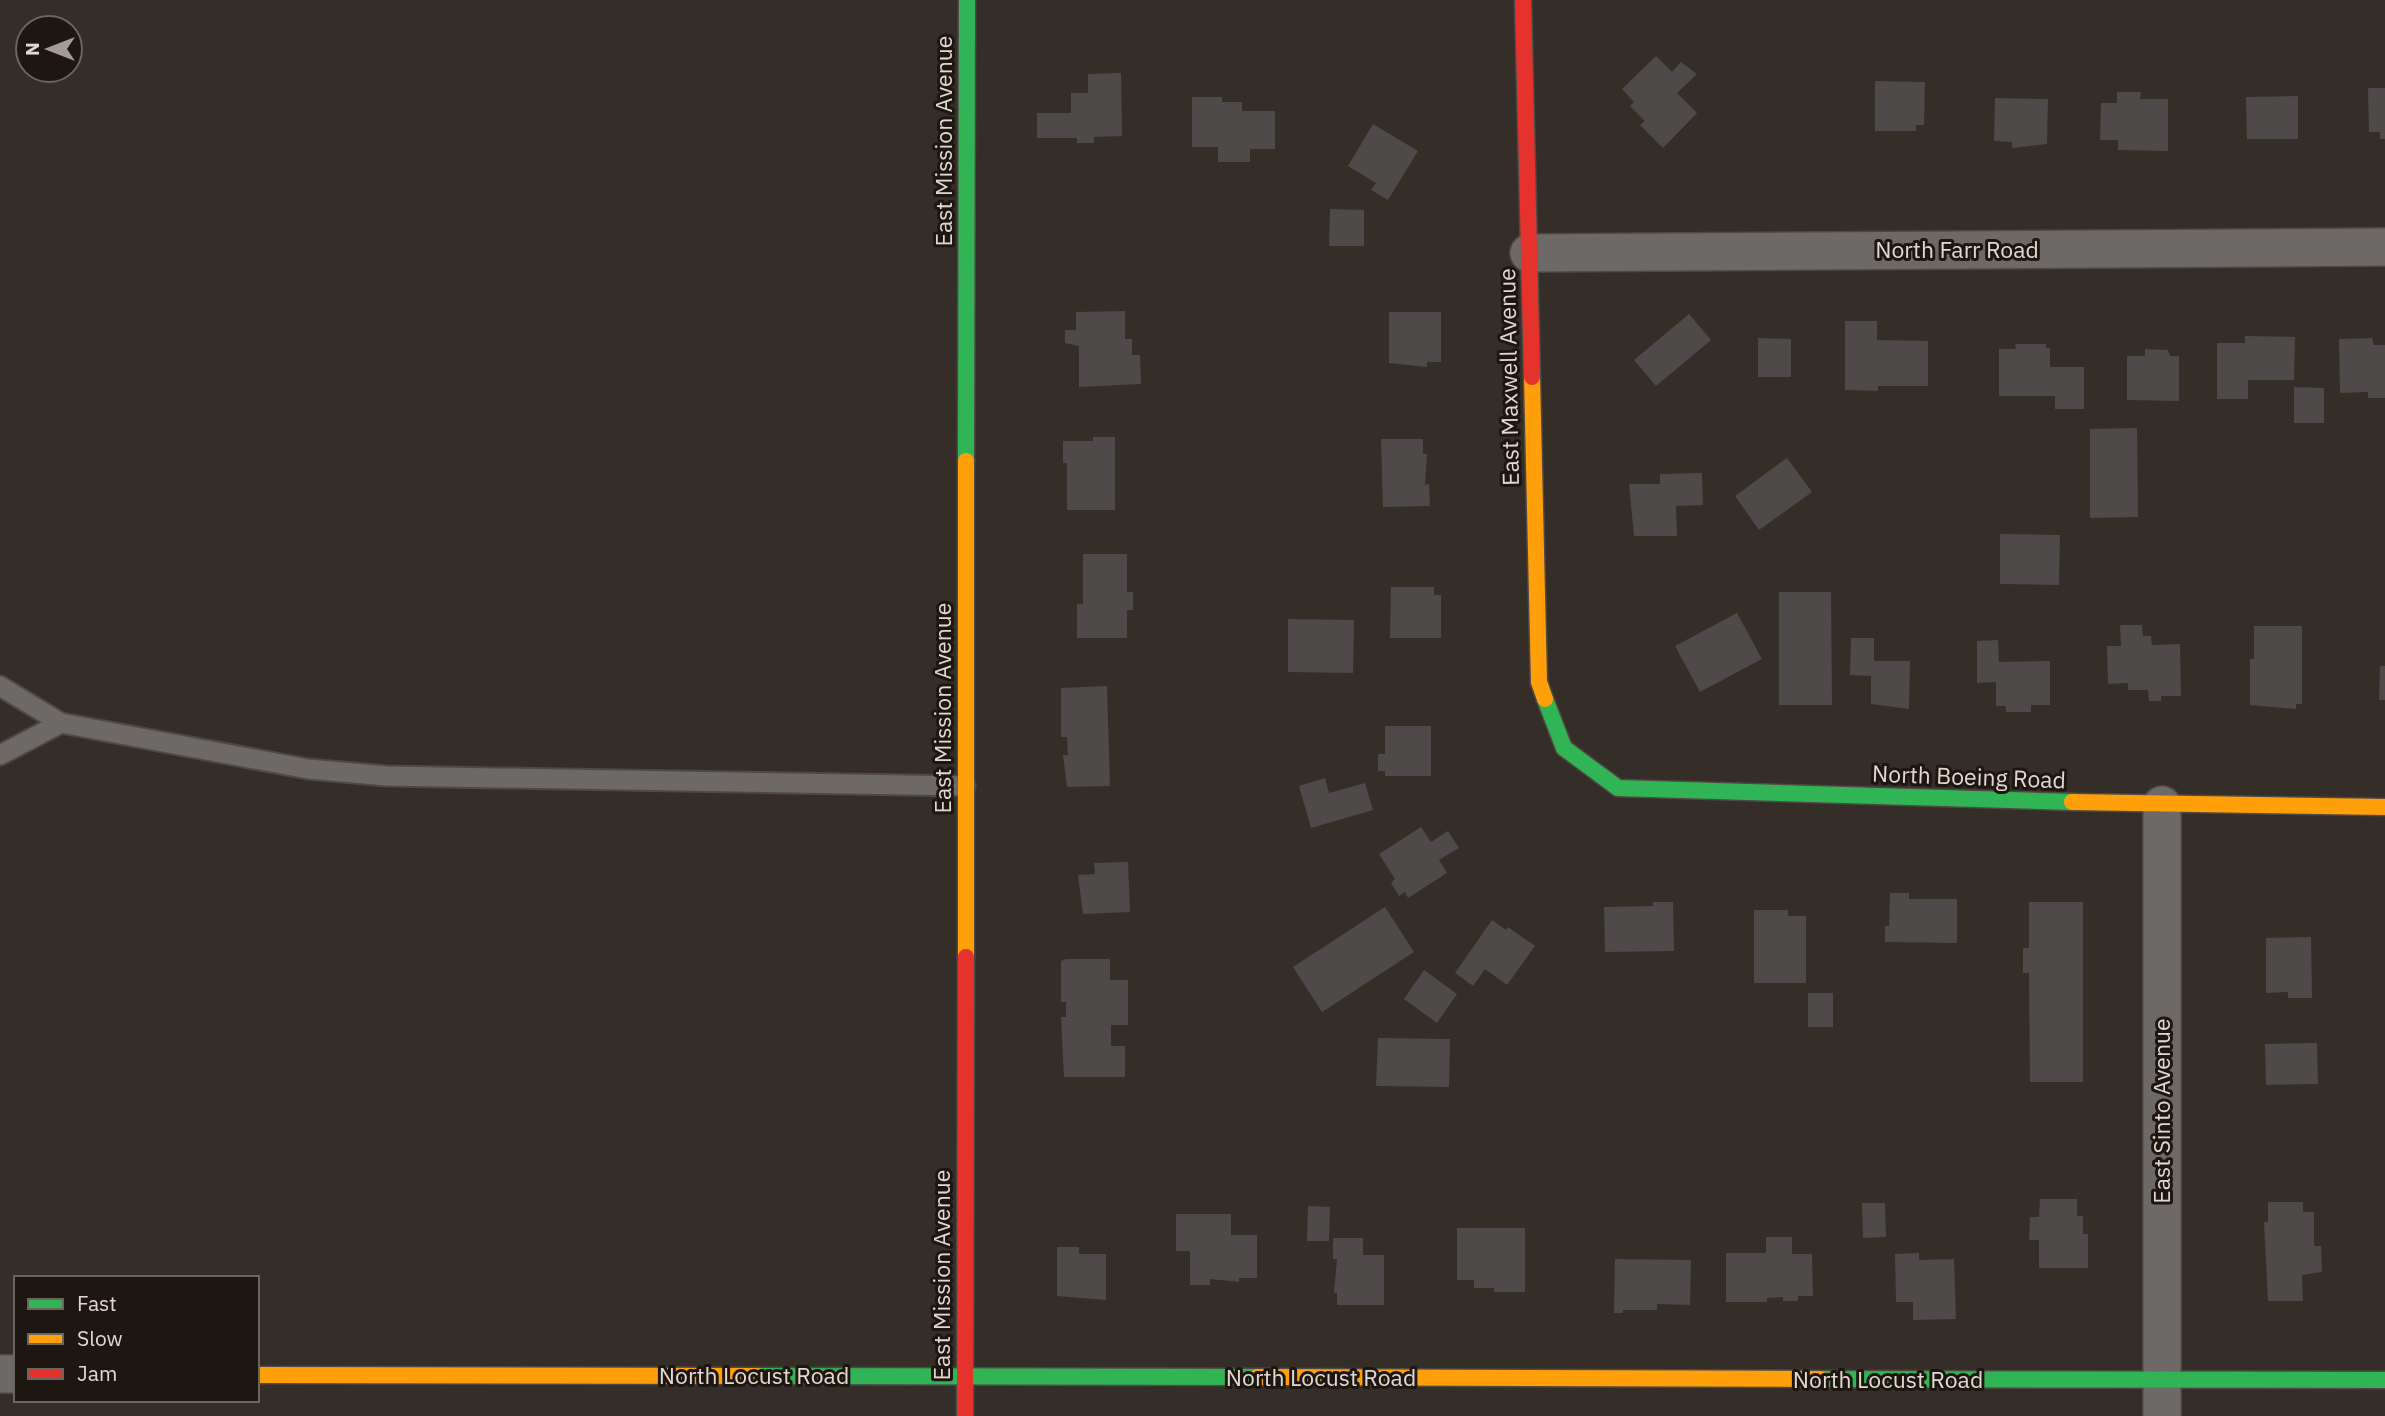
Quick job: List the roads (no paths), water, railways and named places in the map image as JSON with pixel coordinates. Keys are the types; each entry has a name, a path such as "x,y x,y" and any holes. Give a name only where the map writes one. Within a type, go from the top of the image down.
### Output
{"street":[{"name":"East Mission Avenue","path":"965,1416 967,0"},
{"name":"East Maxwell Avenue","path":"1523,0 1539,682 1564,748"},
{"name":"North Farr Road","path":"1529,253 2385,247"},
{"name":"North Boeing Road","path":"1564,748 1618,788 2162,806 2385,807"},
{"name":"East Sinto Avenue","path":"2162,806 2162,1399"},
{"name":"North Locust Road","path":"259,1375 965,1376 2162,1399 2385,1380"}],"lane":[{"path":"0,686 61,723 308,768 387,776 965,786"},
{"path":"0,755 61,723"}]}
